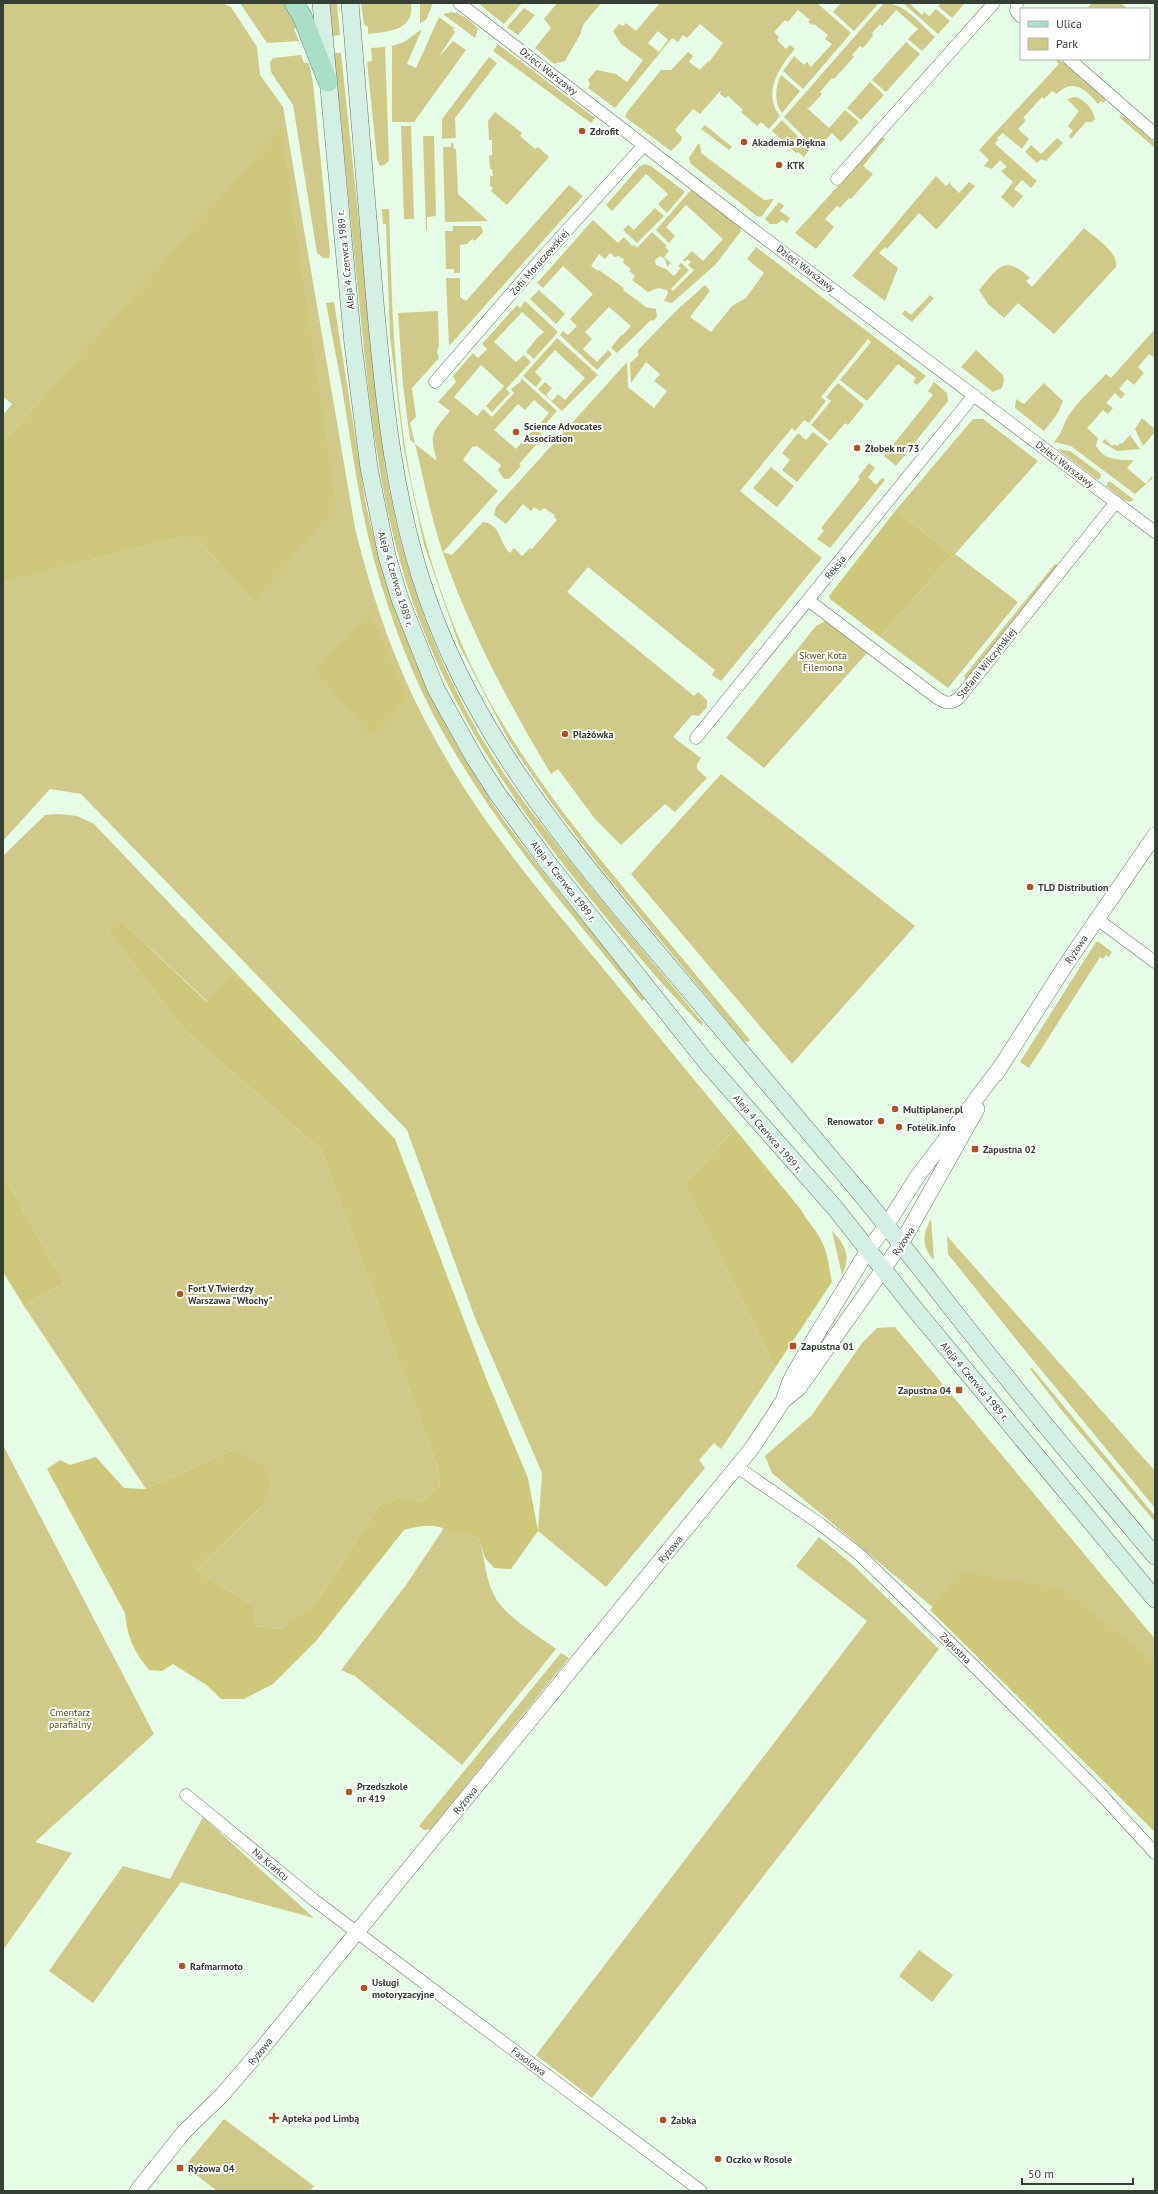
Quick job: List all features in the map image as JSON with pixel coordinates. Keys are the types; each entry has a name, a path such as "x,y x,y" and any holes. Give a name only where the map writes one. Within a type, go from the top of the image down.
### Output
{"main road":[{"path":"294,3 302,16 328,82"},
{"name":"Aleja 4 Czerwca 1989 r.","path":"321,3 357,379 369,468 386,549 400,599 436,689 475,759 521,827 707,1063 835,1208 883,1270 1155,1600"},
{"path":"350,3 380,364 393,463 406,525 426,593 455,667 495,742 518,778 567,844 901,1244 1003,1373 1155,1556"}],"street":[{"name":"Dzieci Warszawy","path":"459,3 1155,532"},
{"path":"837,179 994,3"},
{"path":"1017,3 1016,11 1020,16"},
{"path":"1070,60 1155,134"},
{"name":"Zofii Moraczewskiej","path":"435,382 541,259 644,145"},
{"name":"Reksia","path":"696,738 974,395"},
{"name":"Stefanii Wilczyńskiej","path":"808,600 936,698 946,703 953,702 959,698 1116,502"},
{"name":"Ryżowa","path":"784,1401 790,1381 805,1354 868,1250 886,1226 917,1177 1001,1066 1097,918 1155,835"},
{"path":"1097,918 1155,962"},
{"name":"Ryżowa","path":"137,2191 184,2132 239,2077 737,1466 784,1401 799,1388 901,1244 928,1200 1001,1066"},
{"name":"Zapustna","path":"737,1466 820,1524 860,1555 979,1670 1100,1793 1155,1852"},
{"name":"Na Krańcu","path":"186,1795 314,1900 357,1932"},
{"name":"Fasolowa","path":"357,1932 701,2191"}],"green space":[{"path":"3,3 222,3 231,7 257,47 260,75 283,107 355,528 378,609 397,661 434,737 451,767 489,825 531,881 735,1129 685,1184 775,1368 721,1449 714,1443 699,1460 705,1468 606,1587 538,1531 542,1473 475,1318 407,1130 81,794 50,789 3,841 3,583 182,537 196,537 253,602 281,130 3,442 3,415 12,404 3,397"},
{"path":"240,3 284,3 298,27 294,29 299,41 267,43"},
{"path":"329,3 337,3 340,35 333,36"},
{"path":"361,3 411,3 411,12 409,19 399,28 368,34 368,27 364,24"},
{"path":"420,3 433,3 426,20 420,23"},
{"path":"478,3 522,3 504,24"},
{"path":"557,3 601,3 583,25 580,35 565,61 554,64 535,48 551,28 544,19"},
{"path":"660,3 817,3 851,33 803,89 783,71 794,56 804,65 807,62 811,67 832,44 825,39 828,35 814,24 812,25 808,22 810,20 798,10 788,22 785,20 774,32 779,37 777,40 786,49 790,45 795,49 778,72 775,81 772,99 780,116 769,129 761,122 757,126 741,112 743,110 728,96 725,98 720,94 721,90 700,114 693,109 675,130 682,137 681,141 671,151 625,117 627,112 661,70 671,70 688,52 693,56 689,62 700,70 708,61 709,62 723,43 700,24 687,38 683,35 678,42 672,38 615,108 588,88 590,84 588,80 596,70 616,74 627,82 643,60 621,44 613,31 619,24 623,26 626,23 636,31","holes":["658,31 668,40 659,52 648,43"]},
{"path":"841,3 879,3 854,31 833,12"},
{"path":"884,3 899,6 905,10 935,37 922,51 908,39 918,29 894,8 896,10 882,26 880,24 872,33 873,36 863,48 860,46 852,55 854,57 820,92 822,94 809,108 806,107 829,128 845,110 859,122 841,142 832,133 821,145 807,140 784,117"},
{"path":"903,3 909,3 922,15 924,12 929,16 936,9 950,21 938,34"},
{"path":"941,3 965,3 952,18 938,6"},
{"path":"1092,3 1121,3 1127,8 1089,8 1088,7"},
{"path":"524,8 535,15 518,35 507,27"},
{"path":"452,12 466,18 476,26 478,29 475,38 443,14"},
{"path":"439,17 454,28 453,30 455,32 438,58 453,41 466,50 414,122 392,122 392,46 404,42 422,29 407,64 416,68"},
{"path":"906,42 920,54 886,92 872,80"},
{"path":"498,44 595,118 591,123 493,51"},
{"path":"385,47 389,161 380,166 377,160 367,62 372,61 371,48"},
{"path":"334,53 341,53 385,466 401,541 423,613 452,683 489,750 507,778 536,818 583,877 703,1023 702,1026 634,951 566,868 538,831 487,756 444,677 425,635 398,555 382,483 376,447 367,374"},
{"path":"301,55 304,63 309,63 313,83 330,253 329,258 323,258 317,253 293,105 271,72 270,62 273,58"},
{"path":"489,57 497,63 455,118 456,138 442,139 442,119"},
{"path":"1055,60 1060,60 1106,100 1103,103 1101,101 1098,104 1084,90 1074,86 1068,86 1057,94 1052,91 1044,99 1042,97 1023,118 1026,120 1018,129 1029,139 1022,149 1003,133 997,138 998,140 995,144 1037,181 1031,188 1022,180 1014,189 1023,196 1013,208 1001,197 1013,182 1001,171 1007,167 1000,160 992,169 984,166 989,160 979,150 1059,64"},
{"path":"781,75 800,91 782,113 779,109 776,94"},
{"path":"870,82 884,95 861,120 847,108"},
{"path":"1075,97 1088,105 1095,119 1092,122 1086,122 1071,139 1069,136 1073,131 1068,126 1079,111 1067,99"},
{"path":"495,112 522,133 520,136 535,149 538,147 549,157 507,205 491,191 493,188 490,186 490,176 493,176 492,169 490,169 489,156 492,155 492,140 489,140 488,121"},
{"path":"1119,117 1125,117 1155,143 1155,148"},
{"path":"782,120 810,149 804,157 798,152 796,153 772,131"},
{"path":"705,125 732,147 729,150 701,129"},
{"path":"401,126 411,126 414,219 404,219"},
{"path":"423,136 434,136 436,216 427,217 427,230 426,230"},
{"path":"883,137 885,139 863,166 873,174 851,199 849,198 840,208 837,206 825,219 834,227 816,249 795,233"},
{"path":"1057,138 1063,143 1046,161 1041,159 1037,163 1025,152 1031,145 1041,154"},
{"path":"451,143 453,143 454,149 456,149 458,194 488,221 445,222 443,147 451,147"},
{"path":"698,144 700,144 701,153 764,200 774,199 762,216 758,217 691,164 689,158"},
{"path":"645,164 651,166 684,191 684,193 667,213 658,204 668,194 646,174 612,211 606,205 639,167"},
{"path":"936,176 946,186 951,181 950,184 959,193 969,182 975,186 938,228 936,229 919,213 887,249 885,247 879,253 898,268 885,301 852,276"},
{"path":"569,185 583,196 449,346 446,278 460,278 460,297 466,301"},
{"path":"691,190 740,227 741,231 716,264 672,303 664,301 668,293 667,290 658,288 648,292 632,280 635,276 629,271 631,269 623,263 624,259 619,256 615,257 610,253 605,259 599,254 591,266 624,288 623,290 646,307 656,309 657,317 653,321 651,320 617,353 611,348 621,335 622,336 631,326 609,307 585,332 592,339 583,349 597,362 608,350 612,354 597,370 560,335 563,331 568,335 577,326 570,319 593,294 563,266 543,288 537,283 593,220 618,243 624,237 632,246 634,245 637,248 652,232 667,246 665,247 669,251 664,257 671,263 667,267 665,259 660,256 655,260 656,265 666,269 674,276 681,268 678,266 681,263 689,270 671,289 673,291 694,270 688,265 691,262 687,259 685,262 683,260 692,251 703,261 723,239 686,205 666,227 675,236 669,243 656,230"},
{"path":"779,202 784,206 780,211 790,218 787,223 782,220 777,224 770,224 765,219"},
{"path":"655,208 664,216 637,243 623,230 628,225 634,230"},
{"path":"382,209 389,209 395,355 402,427 408,463 415,499 430,555 438,582 458,636 483,689 497,714 528,763 561,810 750,1040 748,1042 744,1041 599,866 549,800 509,741 459,645 424,545 404,451 390,337 386,224 383,224"},
{"path":"453,226 481,226 483,232 475,241 472,239 467,244 460,245 460,273 454,273 454,269 446,269 445,231 453,231"},
{"path":"1084,228 1110,250 1116,261 1116,267 1054,334 1018,303 1004,318 988,304 979,290 996,270 1007,265 1013,266 1021,270 1030,278 1026,281 1032,287"},
{"path":"756,247 926,376 917,385 913,382 916,378 898,364 867,401 840,380 871,342 868,339 821,397 826,401 809,423 804,420 795,431 792,428 740,491 822,558 721,681 712,675 715,670 588,567 567,592 694,696 698,692 707,700 707,707 699,716 692,715 673,737 701,758 697,764 697,769 707,778 675,812 665,804 621,845 595,819 558,769 551,774 505,694 465,611 443,553 431,513 415,444 437,461 433,444 434,434 439,424 450,411 438,402 456,382 453,376 473,353 478,358 487,349 482,344 517,305 520,308 525,301 558,332 534,359 526,352 536,339 544,332 522,312 494,342 516,362 524,355 531,362 506,389 510,393 492,412 486,406 504,386 481,365 454,397 477,416 483,409 492,417 514,393 511,389 521,381 521,378 557,411 541,429 538,426 549,413 534,400 525,410 518,404 494,430 516,449 535,428 544,436 519,464 521,466 509,479 504,479 498,470 501,465 477,446 472,447 463,460 498,491 443,552 452,555 483,522 489,523 497,530 506,549 510,553 514,548 522,556 530,548 532,549 557,520 554,517 555,515 544,508 540,511 534,507 531,511 523,504 506,524 494,515 496,507 627,362 628,387 654,408 667,391 654,381 660,374 646,362 631,383 630,363 638,356 638,350 677,310 705,285 710,291 690,317 711,332 732,306 746,298 764,273 747,259"},
{"path":"539,290 565,314 556,324 530,299"},
{"path":"930,295 934,298 912,322 902,314 905,310 911,315"},
{"path":"334,302 366,505 387,583 415,659 449,731 469,767 491,801 527,852 645,998 642,1001 568,911 497,818 443,733 422,692 404,650 388,606 368,536 326,303"},
{"path":"438,311 439,346 437,352 439,358 412,388 416,417 410,423 415,444 410,440 403,385 398,313"},
{"path":"1155,329 1155,358 1149,354 1138,367 1144,373 1134,385 1127,379 1119,389 1125,394 1121,399 1115,393 1106,403 1113,408 1108,414 1103,410 1087,428 1098,438 1096,446 1099,451 1107,457 1132,460 1133,461 1127,468 1146,484 1152,476 1153,478 1135,494 1071,446 1054,442 1060,435 1073,409 1106,374 1111,378"},
{"path":"557,338 598,375 562,411 538,389 545,382 552,388 546,395 552,401 558,394 565,400 585,378 555,350 535,372 542,379 536,387 523,376"},
{"path":"976,350 1003,375 1004,380 1002,388 993,392 961,367"},
{"path":"934,382 947,393 948,401 896,466 884,456 933,395 928,391"},
{"path":"838,383 864,405 848,425 845,423 830,441 811,425 831,401 826,397"},
{"path":"1044,383 1063,401 1058,413 1044,431 1015,408 1016,399 1024,404"},
{"path":"1142,418 1155,429 1155,432 1143,446 1135,429"},
{"path":"973,419 983,419 1038,461 955,554 1018,602 948,688 880,637 952,555 896,510"},
{"path":"813,432 828,444 797,482 782,470 790,460 782,453 798,433 806,440"},
{"path":"1130,435 1140,449 1117,451 1102,442 1105,439 1112,446 1114,444 1117,446 1120,443 1122,444"},
{"path":"1057,449 1070,451 1101,474 1101,477 1098,480"},
{"path":"869,463 875,468 868,477 876,485 882,478 885,480 830,548 817,539 824,531 821,528 860,479 858,477"},
{"path":"771,467 794,486 777,507 753,488"},
{"path":"1108,482 1111,482 1134,500 1130,502 1124,500 1106,486"},
{"path":"1055,564 1058,565 966,680 964,676"},
{"name":"Skwer Kota Filemona","path":"825,621 867,653 764,768 726,738 816,626"},
{"path":"721,774 915,926 792,1064 631,874"},
{"path":"59,814 77,816 94,824 235,972 208,1002 119,919 108,931 184,1030 321,1150 436,1463 440,1485 421,1502 400,1497 379,1505 317,1601 284,1629 255,1626 254,1606 196,1570 262,1506 232,1450 146,1489 24,1306 64,1283 3,1174 3,856 45,815"},
{"path":"1096,942 1099,942 1112,952 1109,957 1106,955 1103,959 1100,957 1029,1068 1020,1062"},
{"path":"931,1219 934,1259 926,1249 924,1239"},
{"path":"832,1231 841,1241 846,1252 845,1269 842,1275"},
{"path":"947,1236 1155,1471 1155,1508 1023,1348 948,1254"},
{"path":"895,1327 1155,1639 1155,1832 960,1630 772,1473 765,1456 812,1415 862,1343 877,1328"},
{"path":"1032,1368 1155,1516 1155,1522 1063,1412 1030,1369"},
{"name":"Cmentarz parafialny","path":"3,1445 154,1734 35,1842 72,1853 3,1950"},
{"path":"443,1526 451,1532 467,1532 479,1539 489,1582 499,1603 513,1618 556,1649 462,1765 355,1676 341,1670 406,1585 442,1531"},
{"path":"819,1537 854,1566 939,1649 592,2098 536,2055 867,1621 796,1566"},
{"path":"561,1653 569,1658 431,1829 424,1830 419,1826"},
{"path":"203,1817 314,1918 181,1882 93,2003 49,1971 123,1866 170,1879"},
{"path":"919,1950 953,1975 932,2002 899,1976"},
{"path":"224,2119 314,2186 310,2191 217,2191 185,2166"}],"shaded area":[{"path":"281,129 336,507 253,602 196,537 182,537 3,583 3,442"},
{"path":"896,510 952,555 880,637 830,599 829,596"},
{"path":"370,611 407,698 372,736 315,671"},
{"path":"118,918 207,1002 235,972 395,1139 486,1378 528,1478 538,1531 511,1569 494,1568 485,1558 479,1539 467,1532 451,1533 440,1527 434,1526 417,1527 404,1530 316,1641 273,1684 244,1699 221,1699 208,1686 173,1664 162,1671 149,1670 132,1643 127,1629 125,1613 47,1469 60,1460 70,1465 96,1457 124,1488 146,1489 232,1450 263,1465 271,1485 262,1506 196,1570 254,1606 255,1626 283,1629 317,1601 379,1505 400,1497 421,1502 440,1485 436,1463 321,1150 184,1030 108,931"},
{"path":"735,1129 802,1211 819,1236 827,1255 832,1282 775,1368 685,1184"},
{"path":"3,1174 64,1283 24,1306 3,1272"},
{"path":"960,1572 1061,1588 1155,1663 1155,1832 930,1610"}],"place":[{"name":"Zdrofit","path":"582,131"},
{"name":"Akademia Piękna","path":"744,142"},
{"name":"KTK","path":"779,165"},
{"name":"Science Advocates Association","path":"516,432"},
{"name":"Żłobek nr 73","path":"857,448"},
{"name":"Plażówka","path":"565,734"},
{"name":"TLD Distribution","path":"1030,887"},
{"name":"Multiplaner.pl","path":"895,1109"},
{"name":"Renowator","path":"881,1121"},
{"name":"Fotelik.info","path":"899,1127"},
{"name":"Zapustna 02","path":"975,1149"},
{"name":"Fort V Twierdzy Warszawa \"Włochy\"","path":"180,1294"},
{"name":"Zapustna 01","path":"793,1346"},
{"name":"Zapustna 04","path":"959,1390"},
{"name":"Przedszkole nr 419","path":"349,1792"},
{"name":"Rafmarmoto","path":"182,1966"},
{"name":"Usługi motoryzacyjne","path":"364,1988"},
{"name":"Apteka pod Limbą","path":"274,2118"},
{"name":"Żabka","path":"663,2120"},
{"name":"Oczko w Rosole","path":"718,2159"},
{"name":"Ryżowa 04","path":"180,2168"}]}
